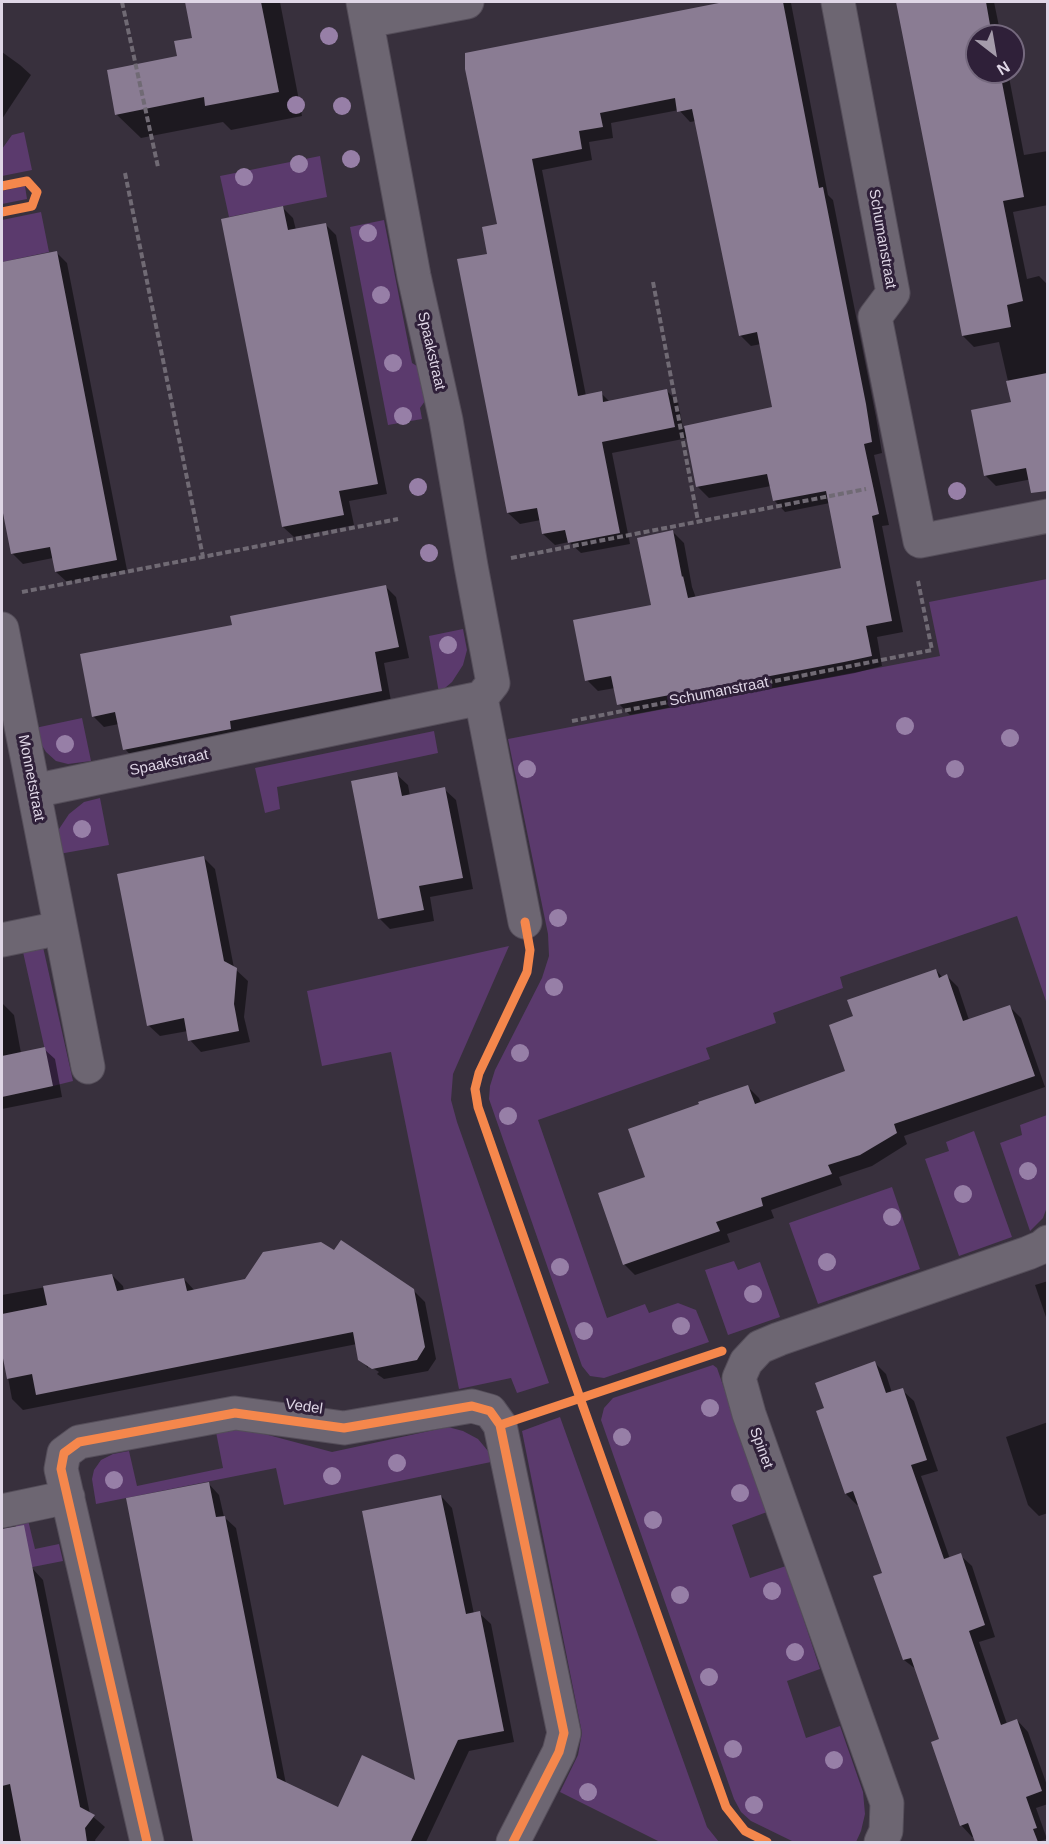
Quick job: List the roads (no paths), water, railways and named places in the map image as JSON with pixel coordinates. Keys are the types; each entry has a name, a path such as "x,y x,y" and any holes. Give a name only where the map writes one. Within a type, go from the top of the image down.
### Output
{"street":[{"path":"365,11 467,2"},
{"name":"Schumanstraat","path":"838,2 893,293 875,317 920,541 1047,516"},
{"name":"Spaakstraat","path":"34,791 481,698 493,682 446,420 414,276 365,11"},
{"name":"Monnetstraat","path":"2,628 87,1067"},
{"path":"481,698 525,922"},
{"path":"2,940 60,928"},
{"name":"Spinet","path":"881,1842 886,1831 887,1803 749,1414 739,1378 746,1362 760,1347 1028,1253 1042,1247 1047,1242"},
{"name":"Vedel","path":"147,1842 61,1469 64,1453 79,1442 235,1413 344,1428 472,1406 490,1411 500,1425 564,1732 559,1752 513,1842"},
{"path":"2,1511 68,1497"}]}
